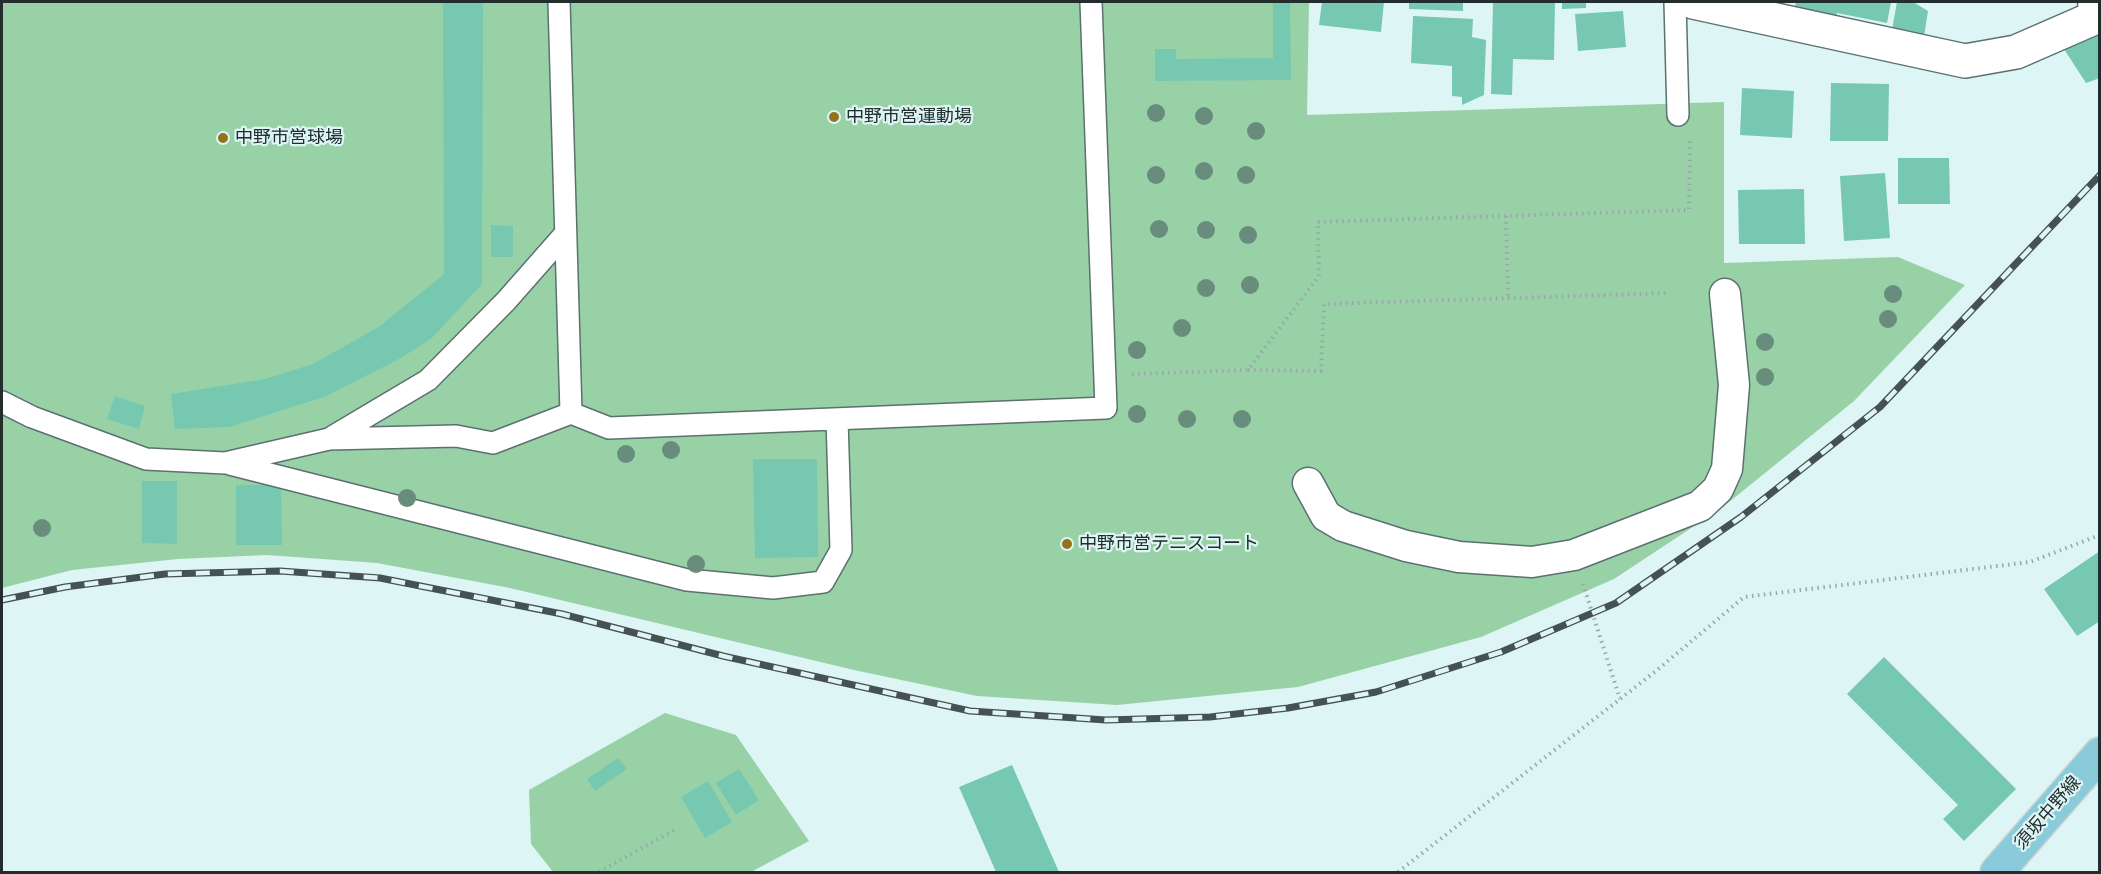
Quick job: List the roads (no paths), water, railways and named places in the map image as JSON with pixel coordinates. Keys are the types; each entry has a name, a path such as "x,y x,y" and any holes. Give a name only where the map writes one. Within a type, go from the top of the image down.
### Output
{"main road":[{"name":"須坂中野線","path":"1997,873 2100,754"}],"street":[{"path":"1693,2 1965,60 2016,52 2094,18 2095,2"},
{"path":"1308,483 1326,516 1343,526 1406,546 1460,557 1532,562 1574,555 1700,506 1718,489 1727,469 1734,385 1725,294"}],"lane":[{"path":"559,2 571,412"},
{"path":"225,463 328,439 456,436 493,443 571,412 609,428 1106,408 1091,2"},
{"path":"1676,2 1684,121"},
{"path":"328,439 428,380 506,301 565,234"},
{"path":"2,402 32,417 146,459 225,463 687,580 773,588 823,582 842,550 837,419"}],"railway":[{"path":"2,600 65,587 165,574 280,571 380,578 562,614 723,656 970,711 1106,720 1210,717 1288,708 1376,692 1501,652 1616,603 1741,517 1880,407 2100,175"}],"place":[{"name":"中野市営運動場","path":"834,117"},
{"name":"中野市営球場","path":"223,138"},
{"name":"中野市営テニスコート","path":"1067,544"}]}
